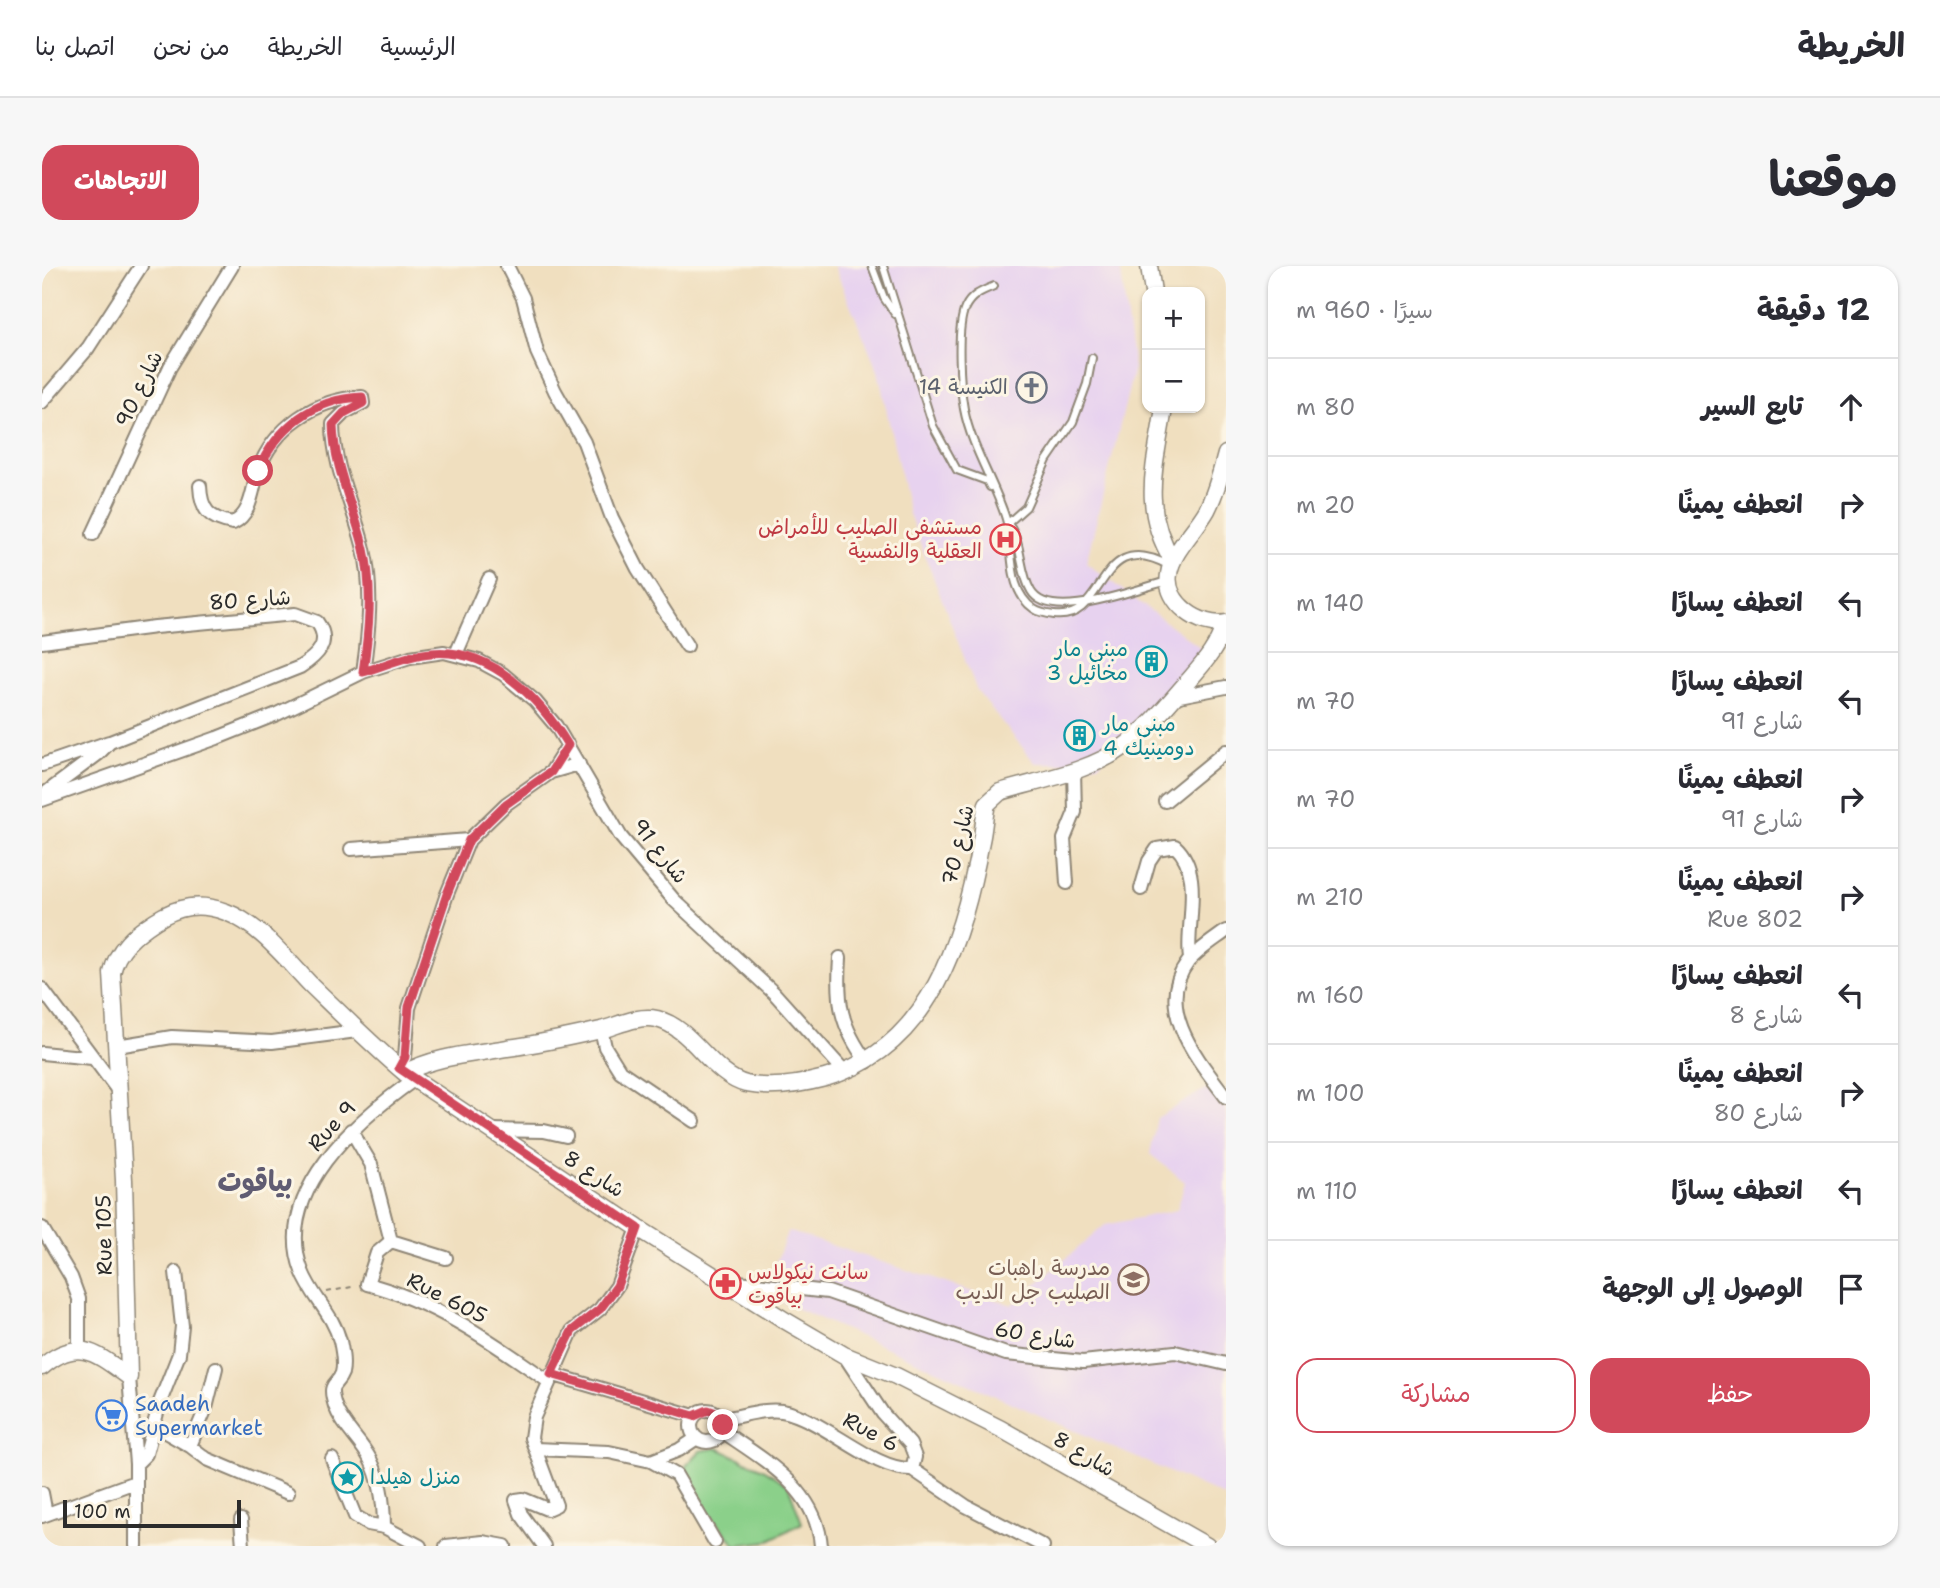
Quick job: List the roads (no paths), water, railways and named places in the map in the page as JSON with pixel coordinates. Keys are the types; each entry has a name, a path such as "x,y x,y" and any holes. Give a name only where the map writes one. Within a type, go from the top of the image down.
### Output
{"street":[{"path":"42,402 88,348 141,266"},
{"name":"شارع 90","path":"93,534 170,367 232,266"},
{"path":"507,266 523,298 537,352 584,442 612,518 638,569 687,646"},
{"path":"1149,266 1152,287"},
{"path":"200,486 201,502 209,515 233,523 239,520 247,508 268,448 298,415 351,397 362,397 363,403 344,413 333,425 333,434 335,459 351,498 365,553 370,620 363,672"},
{"path":"1163,413 1152,498 1155,528 1170,570"},
{"path":"1170,570 1206,511 1219,483 1226,454"},
{"name":"شارع 70","path":"406,1074 430,1062 601,1030 644,1018 662,1021 731,1077 749,1085 815,1080 845,1072 867,1062 901,1034 938,982 953,948 975,870 987,804 1000,792 1074,770 1122,747 1174,697 1209,658 1221,638 1225,624 1207,622 1186,611 1172,592 1170,570"},
{"path":"456,654 489,579"},
{"name":"شارع 80","path":"42,642 285,615 310,617 321,627 323,646 316,656 300,667 110,741"},
{"name":"شارع 91","path":"42,798 277,714 363,672 410,657 431,653 456,654 479,661 516,683 549,718 568,745 621,837 674,900 774,993 845,1072"},
{"path":"1174,697 1226,687"},
{"path":"42,798 98,754 110,741"},
{"path":"42,765 110,741"},
{"path":"551,772 568,745"},
{"path":"1165,801 1226,751"},
{"path":"406,1074 409,1007 447,894 469,840 506,804 551,772 579,764"},
{"path":"1068,883 1064,839 1075,812 1074,770"},
{"path":"351,849 469,840"},
{"path":"1141,890 1149,861 1157,849 1175,846 1190,874 1190,959"},
{"name":"شارع 8","path":"118,1092 112,973 118,954 139,931 180,907 200,905 228,912 264,937 357,1031 406,1074 638,1228 844,1355 896,1376 1001,1429 1207,1546"},
{"path":"1226,931 1190,959 1178,984 1182,1034 1226,1097"},
{"path":"840,958 838,994 843,1023 867,1062"},
{"path":"42,989 118,1092"},
{"path":"601,1030 605,1047 621,1071 694,1121"},
{"path":"117,1046 172,1037 272,1042 357,1031"},
{"path":"42,1054 92,1058"},
{"name":"Rue 9","path":"384,1527 383,1499 370,1460 336,1408 332,1387 341,1376 341,1344 331,1317 301,1270 295,1225 313,1180 351,1130 406,1074"},
{"name":"Rue 105","path":"118,1092 130,1377"},
{"path":"351,1130 371,1164 391,1241 446,1258"},
{"path":"489,1130 544,1131 566,1136"},
{"path":"42,1228 71,1277 79,1298 79,1349"},
{"path":"544,1546 521,1514 516,1500 523,1499 547,1509 556,1505 531,1438 534,1417 572,1331 600,1309 617,1286 638,1228"},
{"name":"Rue 605","path":"391,1241 377,1253 367,1284 407,1296 458,1322 550,1378 694,1416"},
{"path":"136,1464 146,1454 153,1425 182,1341 176,1272"},
{"name":"شارع 60","path":"721,1280 828,1292 1006,1354 1083,1362 1175,1352 1226,1364"},
{"path":"42,1367 61,1353 79,1349 102,1357 130,1377 136,1464 136,1546"},
{"name":"Rue 6","path":"722,1425 780,1411 800,1417 892,1466 912,1469 915,1457 909,1444 883,1414 844,1355"},
{"path":"190,1447 206,1408 216,1368"},
{"path":"722,1425 709,1442 697,1438 692,1432 694,1416 708,1410 722,1425 798,1487 817,1522 821,1546"},
{"path":"153,1425 207,1459 288,1493"},
{"path":"651,1461 679,1450 697,1438"},
{"path":"535,1449 609,1452 651,1461 676,1475 715,1542"},
{"path":"676,1475 679,1450"},
{"path":"332,1459 350,1509 362,1521 384,1527 402,1540 420,1546"},
{"path":"912,1469 966,1506 1043,1546"},
{"path":"42,1493 44,1515 103,1496 117,1487 135,1482"},
{"path":"103,1496 135,1497"},
{"path":"241,1520 243,1546"},
{"path":"446,1546 483,1542 505,1546"}],"lane":[{"path":"872,266 884,298 897,315"},
{"path":"883,266 933,426 957,470 987,481 1016,534 1030,591 1040,602 1062,606 1089,601 1170,570"},
{"path":"971,285 975,295"},
{"path":"994,286 975,295 965,309 961,327 964,410 1008,523"},
{"path":"1008,523 1026,507 1048,460 1073,422 1087,384 1091,358"},
{"path":"1089,601 1110,568 1117,562 1147,556 1170,570"}],"place":[{"name":"الكنيسة 14","path":"1031,387"},
{"name":"مستشفى الصليب للأمراض العقلية والنفسية","path":"1005,539"},
{"name":"مبنى مار مخائيل 3","path":"1151,661"},
{"name":"مبنى مار دومينيك 4","path":"1080,736"},
{"name":"مدرسة راهبات الصليب جل الديب","path":"1133,1280"},
{"name":"سانت نيكولاس بياقوت","path":"725,1284"},
{"name":"Saadeh Supermarket","path":"112,1416"},
{"name":"منزل هيلدا","path":"347,1477"}],"district":[{"name":"بياقوت","path":"255,1181"}]}
